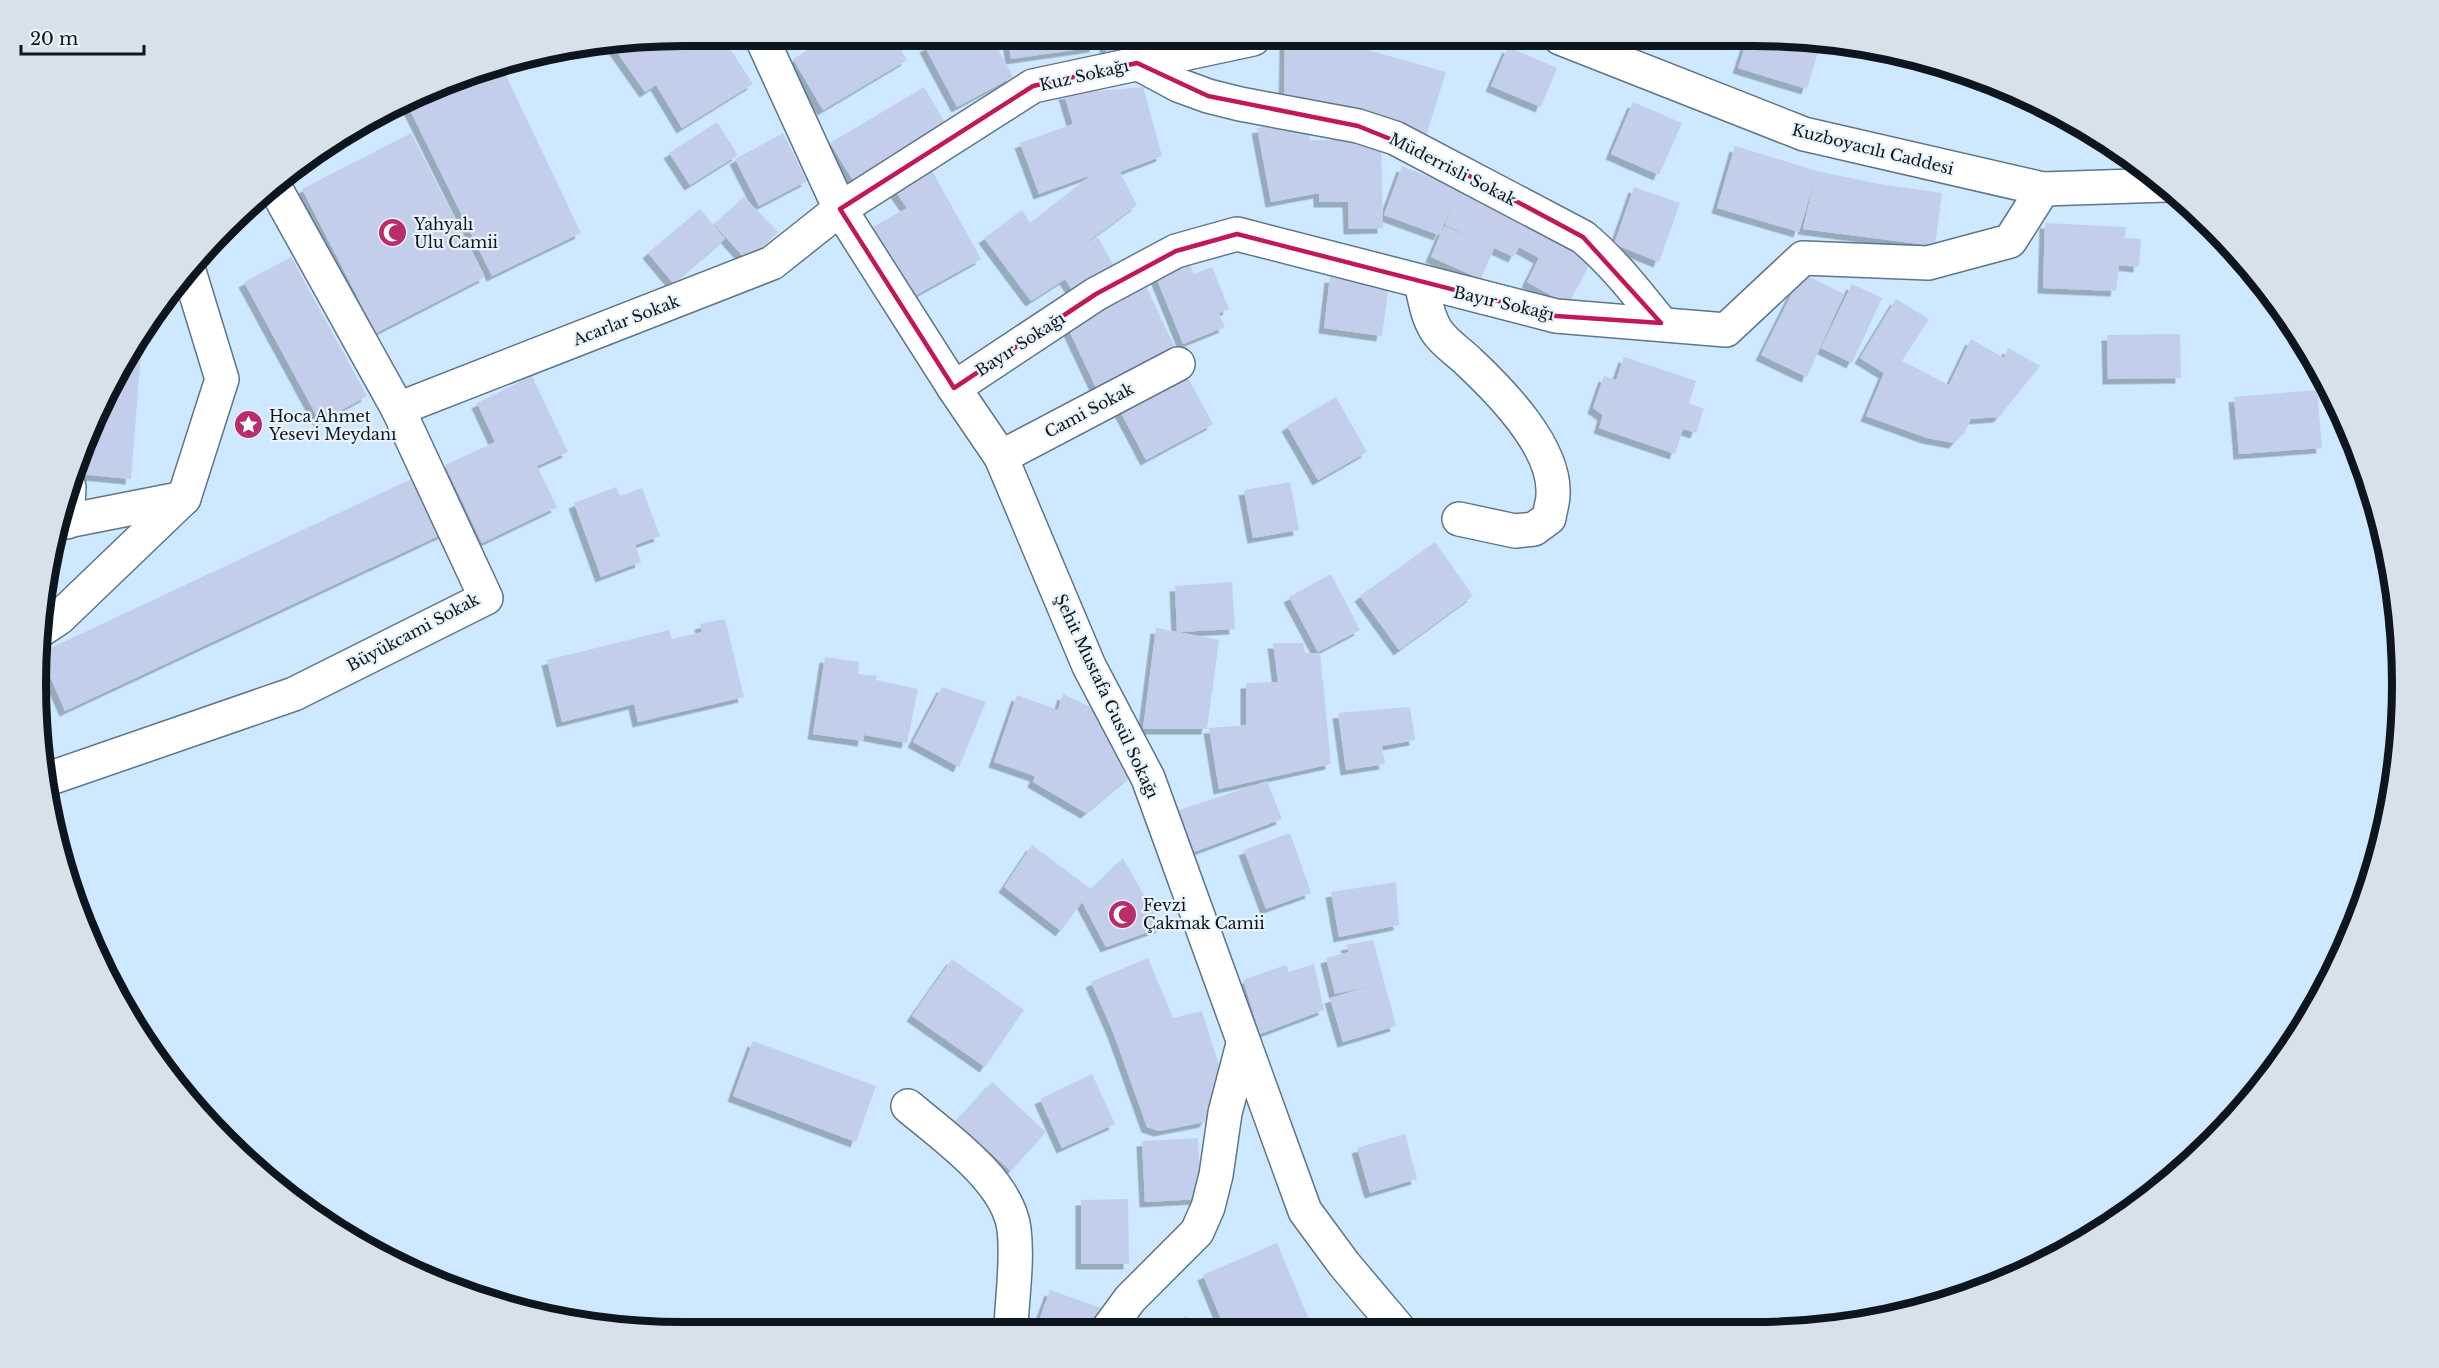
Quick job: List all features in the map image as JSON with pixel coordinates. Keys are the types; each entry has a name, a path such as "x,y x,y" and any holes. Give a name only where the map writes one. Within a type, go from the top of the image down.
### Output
{"street":[{"name":"Şehit Mustafa Gusül Sokağı","path":"765,46 840,209 954,388 1001,457 1089,666 1148,778 1305,1211 1344,1264 1393,1322"},
{"name":"Kuz Sokağı","path":"840,209 1033,86 1218,46"},
{"name":"Kuzboyacılı Caddesi","path":"1580,46 1804,134 2043,189 2152,185"},
{"name":"Müderrisli Sokak","path":"1137,63 1178,85 1208,96 1358,126 1395,138 1430,155 1583,237 1600,251 1620,273 1661,323"},
{"name":"Bayır Sokağı","path":"954,388 1096,294 1176,251 1237,234 1556,316 1726,330 1803,258 1928,263 2010,241 2043,189"},
{"name":"Büyükcami Sokak","path":"54,777 294,694 486,598 398,409 278,193"},
{"name":"Acarlar Sokak","path":"398,409 772,263 840,209"},
{"path":"50,624 59,618 184,498 222,379 192,280"},
{"path":"1421,283 1429,318 1438,333 1499,392 1529,429 1551,473 1554,494 1549,518 1534,529 1515,531 1459,519"},
{"name":"Cami Sokak","path":"1001,457 1178,364"},
{"path":"67,522 184,498"},
{"path":"1113,1322 1130,1299 1197,1232 1208,1207 1216,1175 1225,1113 1243,1044"},
{"path":"908,1106 976,1162 1002,1196 1014,1225 1011,1322"}],"highlighted area":[{"path":"1137,63 1208,96 1358,126 1430,155 1583,237 1661,323 1556,316 1237,234 1176,251 1096,294 954,388 840,209 1033,86"}],"building":[{"path":"728,46 753,84 682,128 656,85 645,92 616,51"},
{"path":"815,46 899,46 907,60 823,110 793,59"},
{"path":"996,46 1013,77 957,107 925,47"},
{"path":"1009,46 1095,46 1095,47 1011,59"},
{"path":"1105,46 1145,46 1107,55"},
{"path":"1285,46 1353,46 1446,72 1426,136 1284,100"},
{"path":"1745,46 1819,50 1807,89 1738,68"},
{"path":"1508,47 1557,68 1541,107 1491,86"},
{"path":"504,72 581,233 492,276 409,109 479,80"},
{"path":"924,87 950,131 857,187 830,143"},
{"path":"1143,87 1162,156 1120,172 1137,205 1082,246 1098,237 1115,268 1072,290 1065,279 1031,301 984,238 1022,210 1030,223 1091,175 1039,194 1020,143 1073,124 1064,94"},
{"path":"1633,102 1682,123 1659,175 1611,154"},
{"path":"1306,120 1310,140 1381,140 1383,228 1349,229 1348,202 1319,202 1319,193 1271,202 1257,128"},
{"path":"717,122 738,155 690,185 669,153"},
{"name":"Yahyalı Ulu Camii","path":"411,133 485,277 376,333 302,189"},
{"path":"783,133 807,181 759,206 735,159"},
{"path":"1735,146 1817,171 1879,184 1942,193 1935,246 1803,229 1814,182 1799,232 1717,208"},
{"path":"1402,166 1459,189 1593,258 1568,305 1527,282 1539,258 1519,247 1514,257 1494,248 1481,279 1431,257 1444,226 1485,243 1445,225 1454,202 1439,235 1384,215"},
{"path":"930,167 981,259 911,298 869,229 907,208 893,188"},
{"path":"1634,187 1680,203 1659,262 1614,244"},
{"path":"744,197 778,232 747,261 714,224"},
{"path":"700,209 725,239 673,283 648,253"},
{"path":"2045,223 2126,227 2125,238 2141,239 2139,267 2119,265 2116,291 2043,288"},
{"path":"291,257 367,396 320,422 244,282"},
{"path":"1189,263 1194,274 1212,267 1229,309 1219,313 1225,327 1183,344 1156,277"},
{"path":"1802,273 1844,294 1807,377 1761,355"},
{"path":"1330,277 1389,285 1382,336 1324,328"},
{"path":"1852,284 1882,298 1852,363 1821,348"},
{"path":"1146,286 1178,354 1098,392 1067,326"},
{"path":"1896,299 1929,319 1902,361 1949,385 1971,339 2004,358 2008,348 2040,366 1999,417 1971,419 1964,433 1954,443 1927,438 1866,416 1884,373 1860,358"},
{"path":"2180,334 2181,378 2108,379 2107,335"},
{"path":"141,350 131,479 82,474 112,402"},
{"path":"1624,357 1696,381 1689,403 1704,409 1696,433 1683,429 1675,454 1599,428 1603,415 1593,408 1604,376 1616,380"},
{"path":"532,376 568,452 537,466 557,507 482,543 445,465 495,442 477,403"},
{"path":"1187,376 1213,424 1146,460 1120,411"},
{"path":"2317,390 2322,448 2239,454 2234,397"},
{"path":"1336,397 1367,452 1318,480 1287,426"},
{"path":"422,474 449,531 65,711 47,669 48,649"},
{"path":"1290,482 1299,530 1253,538 1244,490"},
{"path":"616,487 620,496 642,488 660,536 635,545 641,562 601,577 574,503"},
{"path":"1435,542 1473,596 1399,650 1360,596"},
{"path":"1331,574 1360,630 1318,652 1289,597"},
{"path":"1232,582 1235,629 1178,632 1219,640 1207,729 1143,729 1156,628 1177,632 1175,586"},
{"path":"725,619 744,697 638,722 634,704 562,722 547,660 669,630 672,639 702,632 700,624"},
{"path":"1273,643 1303,643 1305,653 1320,653 1331,764 1219,789 1209,728 1246,725 1246,683 1278,682"},
{"path":"825,657 859,662 858,674 877,676 876,680 918,689 907,743 865,735 870,707 863,741 813,734"},
{"path":"942,687 986,702 959,767 913,742"},
{"path":"1063,694 1103,713 1103,728 1133,774 1086,813 1033,782 1035,776 994,762 1017,695 1058,710"},
{"path":"1410,707 1415,740 1382,746 1385,764 1346,770 1338,713"},
{"path":"1267,781 1282,819 1194,852 1179,810"},
{"path":"1290,833 1311,893 1266,909 1244,850"},
{"path":"1032,845 1091,889 1123,858 1162,927 1106,947 1082,902 1061,931 1004,887"},
{"path":"1396,882 1399,925 1339,937 1331,892"},
{"path":"1373,940 1396,1026 1343,1042 1330,998 1371,986 1335,994 1326,958 1349,952 1346,945"},
{"path":"1148,958 1173,1018 1202,1011 1219,1065 1219,1088 1213,1108 1205,1122 1159,1131 1147,1127 1113,1032 1091,982"},
{"path":"952,959 1024,1010 985,1067 912,1016"},
{"path":"1314,964 1324,1010 1260,1034 1243,980 1286,965 1289,972"},
{"path":"753,1041 876,1086 856,1142 733,1096"},
{"path":"1092,1074 1115,1124 1062,1148 1040,1099"},
{"path":"992,1082 1046,1132 1011,1171 956,1122"},
{"path":"1405,1134 1417,1179 1370,1193 1357,1148"},
{"path":"1198,1138 1201,1199 1145,1202 1142,1141"},
{"path":"1128,1199 1129,1264 1081,1264 1081,1200"},
{"path":"1277,1243 1310,1322 1222,1322 1203,1275"},
{"path":"1050,1290 1101,1308 1096,1322 1039,1322"},
{"path":"1186,1316 1191,1322 1179,1322"}],"place":[{"name":"Yahyalı Ulu Camii","path":"393,233"},
{"name":"Hoca Ahmet Yesevi Meydanı","path":"248,425"},
{"name":"Fevzi Çakmak Camii","path":"1122,914"}]}
